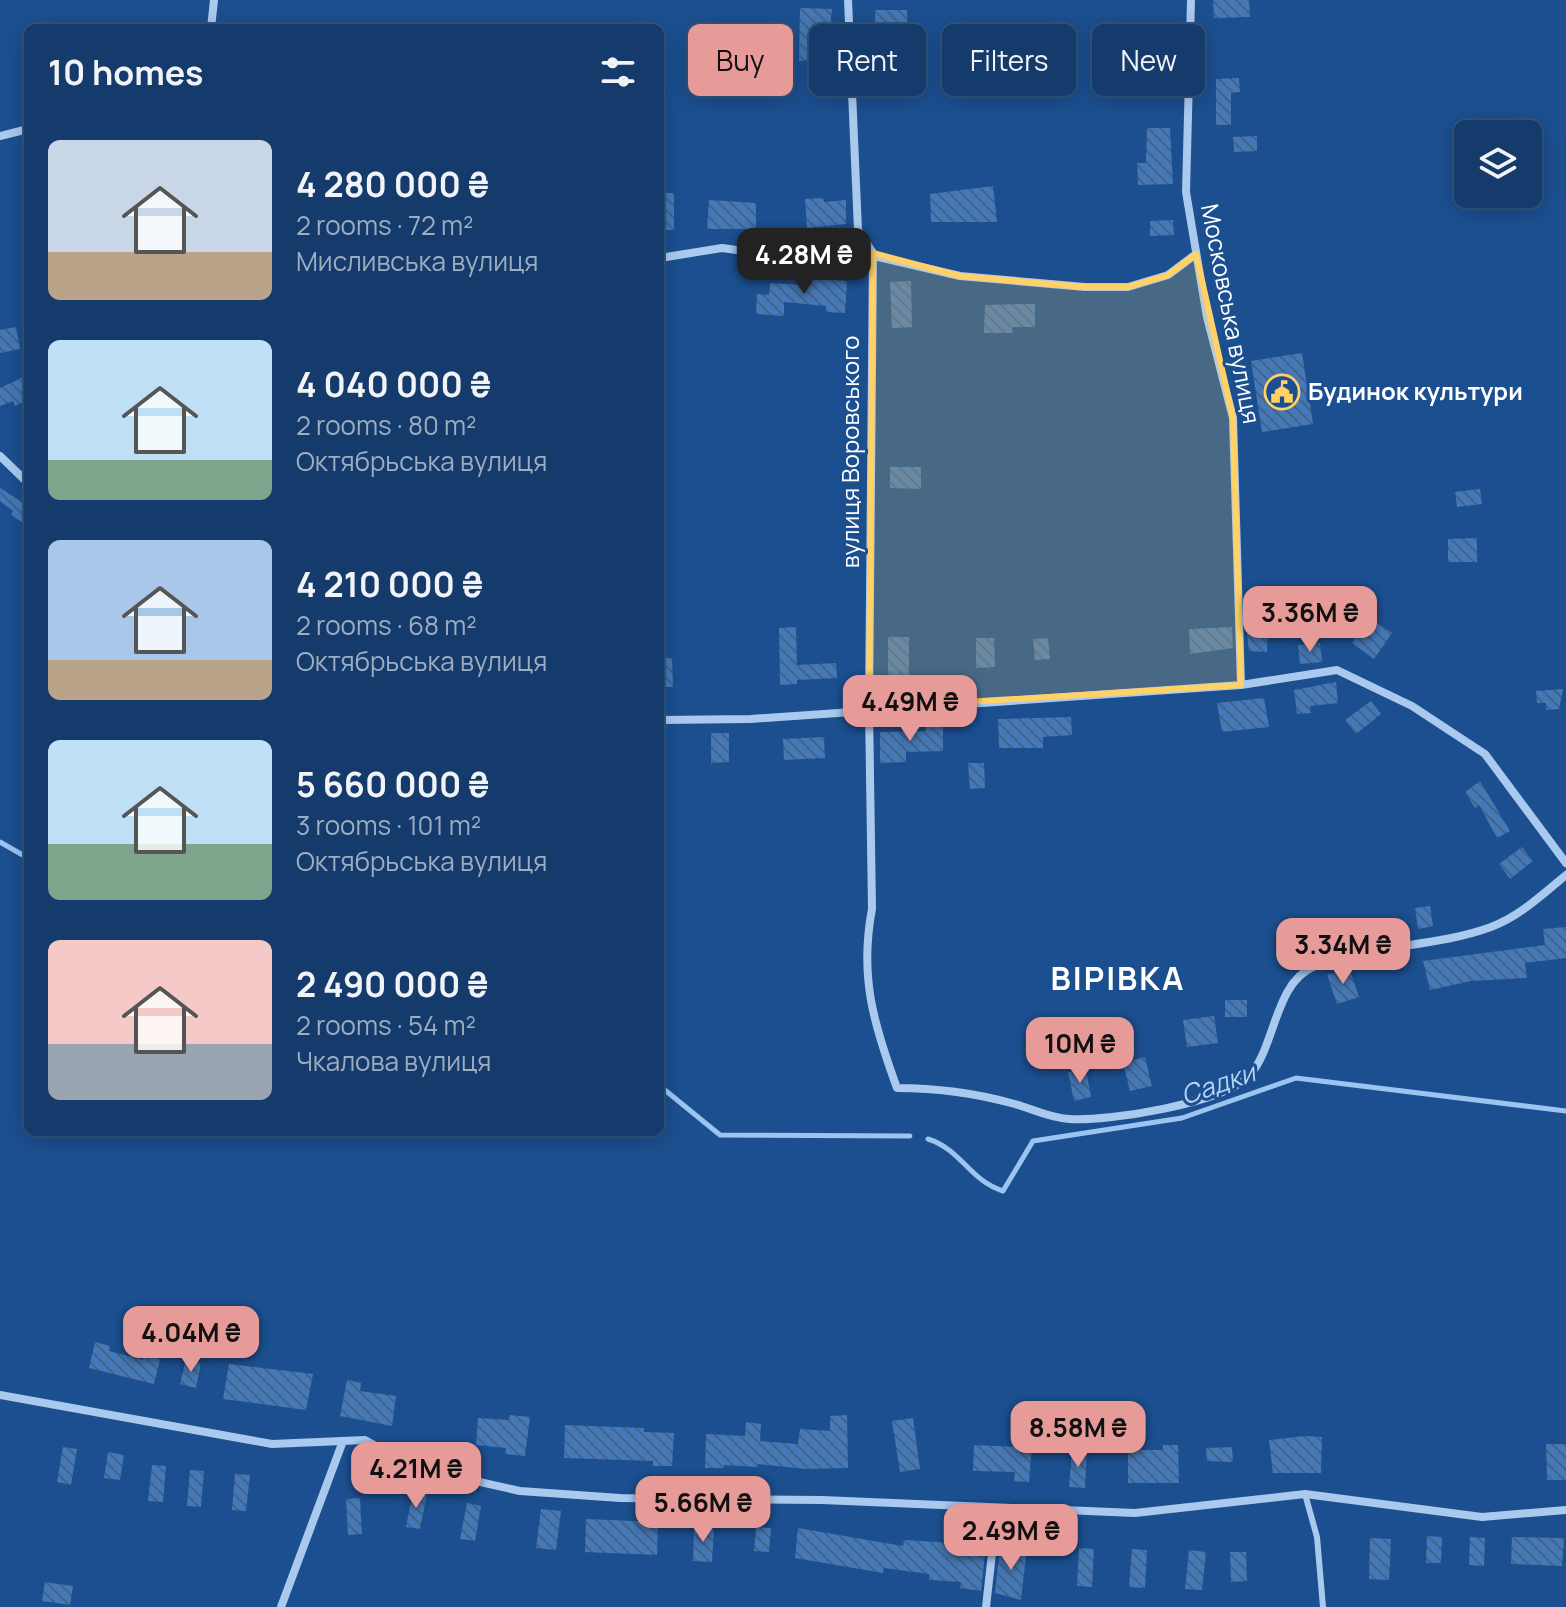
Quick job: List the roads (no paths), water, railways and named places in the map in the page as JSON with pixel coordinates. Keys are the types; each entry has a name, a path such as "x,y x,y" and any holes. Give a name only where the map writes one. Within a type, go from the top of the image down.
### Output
{"street":[{"path":"211,24 214,0"},
{"path":"848,0 858,230 873,253"},
{"name":"Московська вулиця","path":"1191,0 1186,192 1207,317 1233,418 1241,685"},
{"path":"0,136 24,130"},
{"path":"835,247 858,230"},
{"path":"664,257 722,248 773,255 835,247 873,253 960,276 1085,287 1128,287 1168,275 1196,254"},
{"name":"вулиця Воровського","path":"873,253 869,708 872,909 866,941 866,977 877,1033 897,1088 929,1088 983,1096 1071,1120 1144,1112 1215,1097 1249,1076 1289,991 1308,969 1339,957 1492,927 1520,912 1566,875"},
{"path":"0,456 24,479"},
{"path":"664,720 751,719 869,708 1241,685 1337,670 1412,706 1485,754 1566,863"},
{"path":"0,1395 272,1444 365,1440 413,1467 520,1491 620,1498 822,1500 1135,1513 1305,1494 1482,1517 1566,1510"},
{"path":"281,1607 343,1441"},
{"path":"986,1607 997,1509"}],"lane":[{"path":"1305,1494 1317,1537 1323,1607"}],"waterway":[{"name":"Садки","path":"0,842 24,856"},
{"name":"Садки","path":"928,1139 949,1150 982,1180 1003,1191 1033,1141 1182,1118 1296,1078 1566,1111"},
{"name":"Садки","path":"664,1089 720,1135 910,1136"}],"place":[{"name":"Будинок культури","path":"1282,392"}],"district":[{"name":"ВІРІВКА","path":"1118,979"}]}
